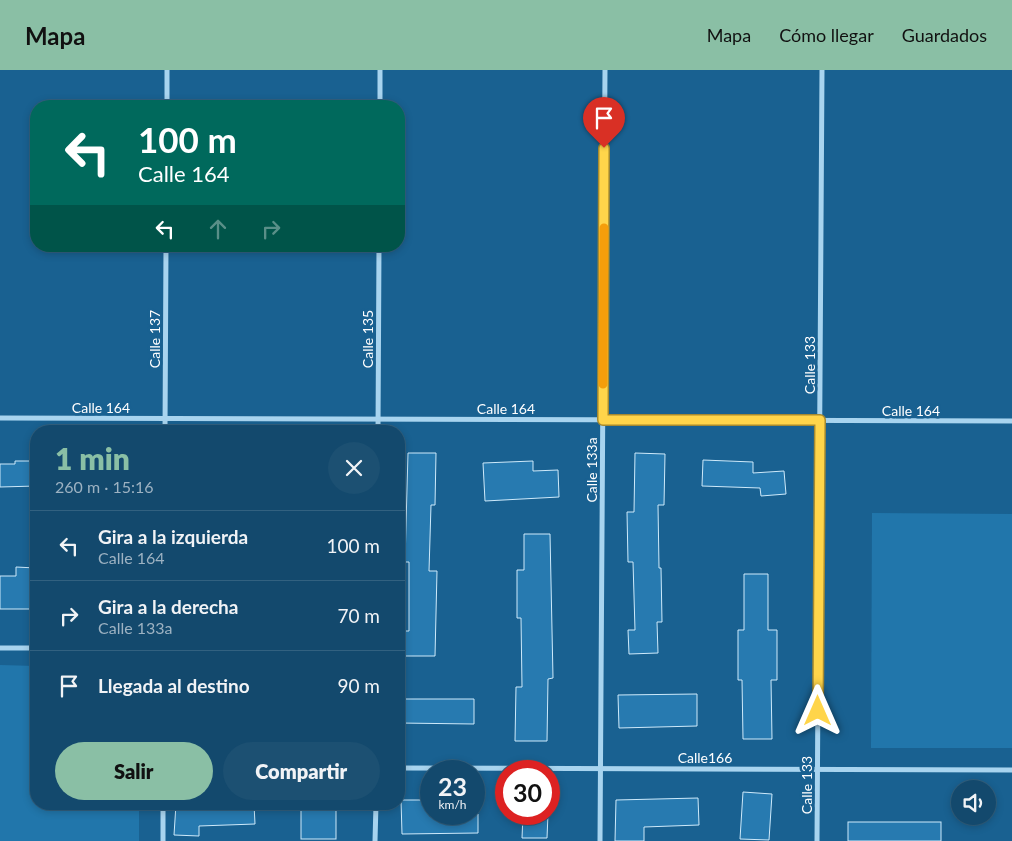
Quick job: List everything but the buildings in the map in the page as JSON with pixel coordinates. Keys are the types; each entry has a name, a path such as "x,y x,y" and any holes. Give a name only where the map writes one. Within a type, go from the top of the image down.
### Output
{"street":[{"path":"167,70 167,100"},
{"path":"380,70 380,100"},
{"name":"Calle 133a","path":"600,841 605,70"},
{"name":"Calle 133","path":"817,841 822,70"},
{"name":"Calle 137","path":"165,425 166,252"},
{"name":"Calle 135","path":"378,425 379,252"},
{"name":"Calle 164","path":"0,418 1012,421"},
{"path":"0,648 30,648"},
{"name":"Calle166","path":"405,768 1012,770"},
{"path":"163,810 163,841"},
{"path":"375,841 376,810"}],"shaded area":[{"path":"872,513 1012,514 1012,748 871,748"},
{"path":"0,665 30,666 30,810 139,810 139,841 0,841"}],"slow traffic":[{"path":"603,384 604,228"}],"route":[{"path":"604,148 603,420 820,420 818,711"}]}
